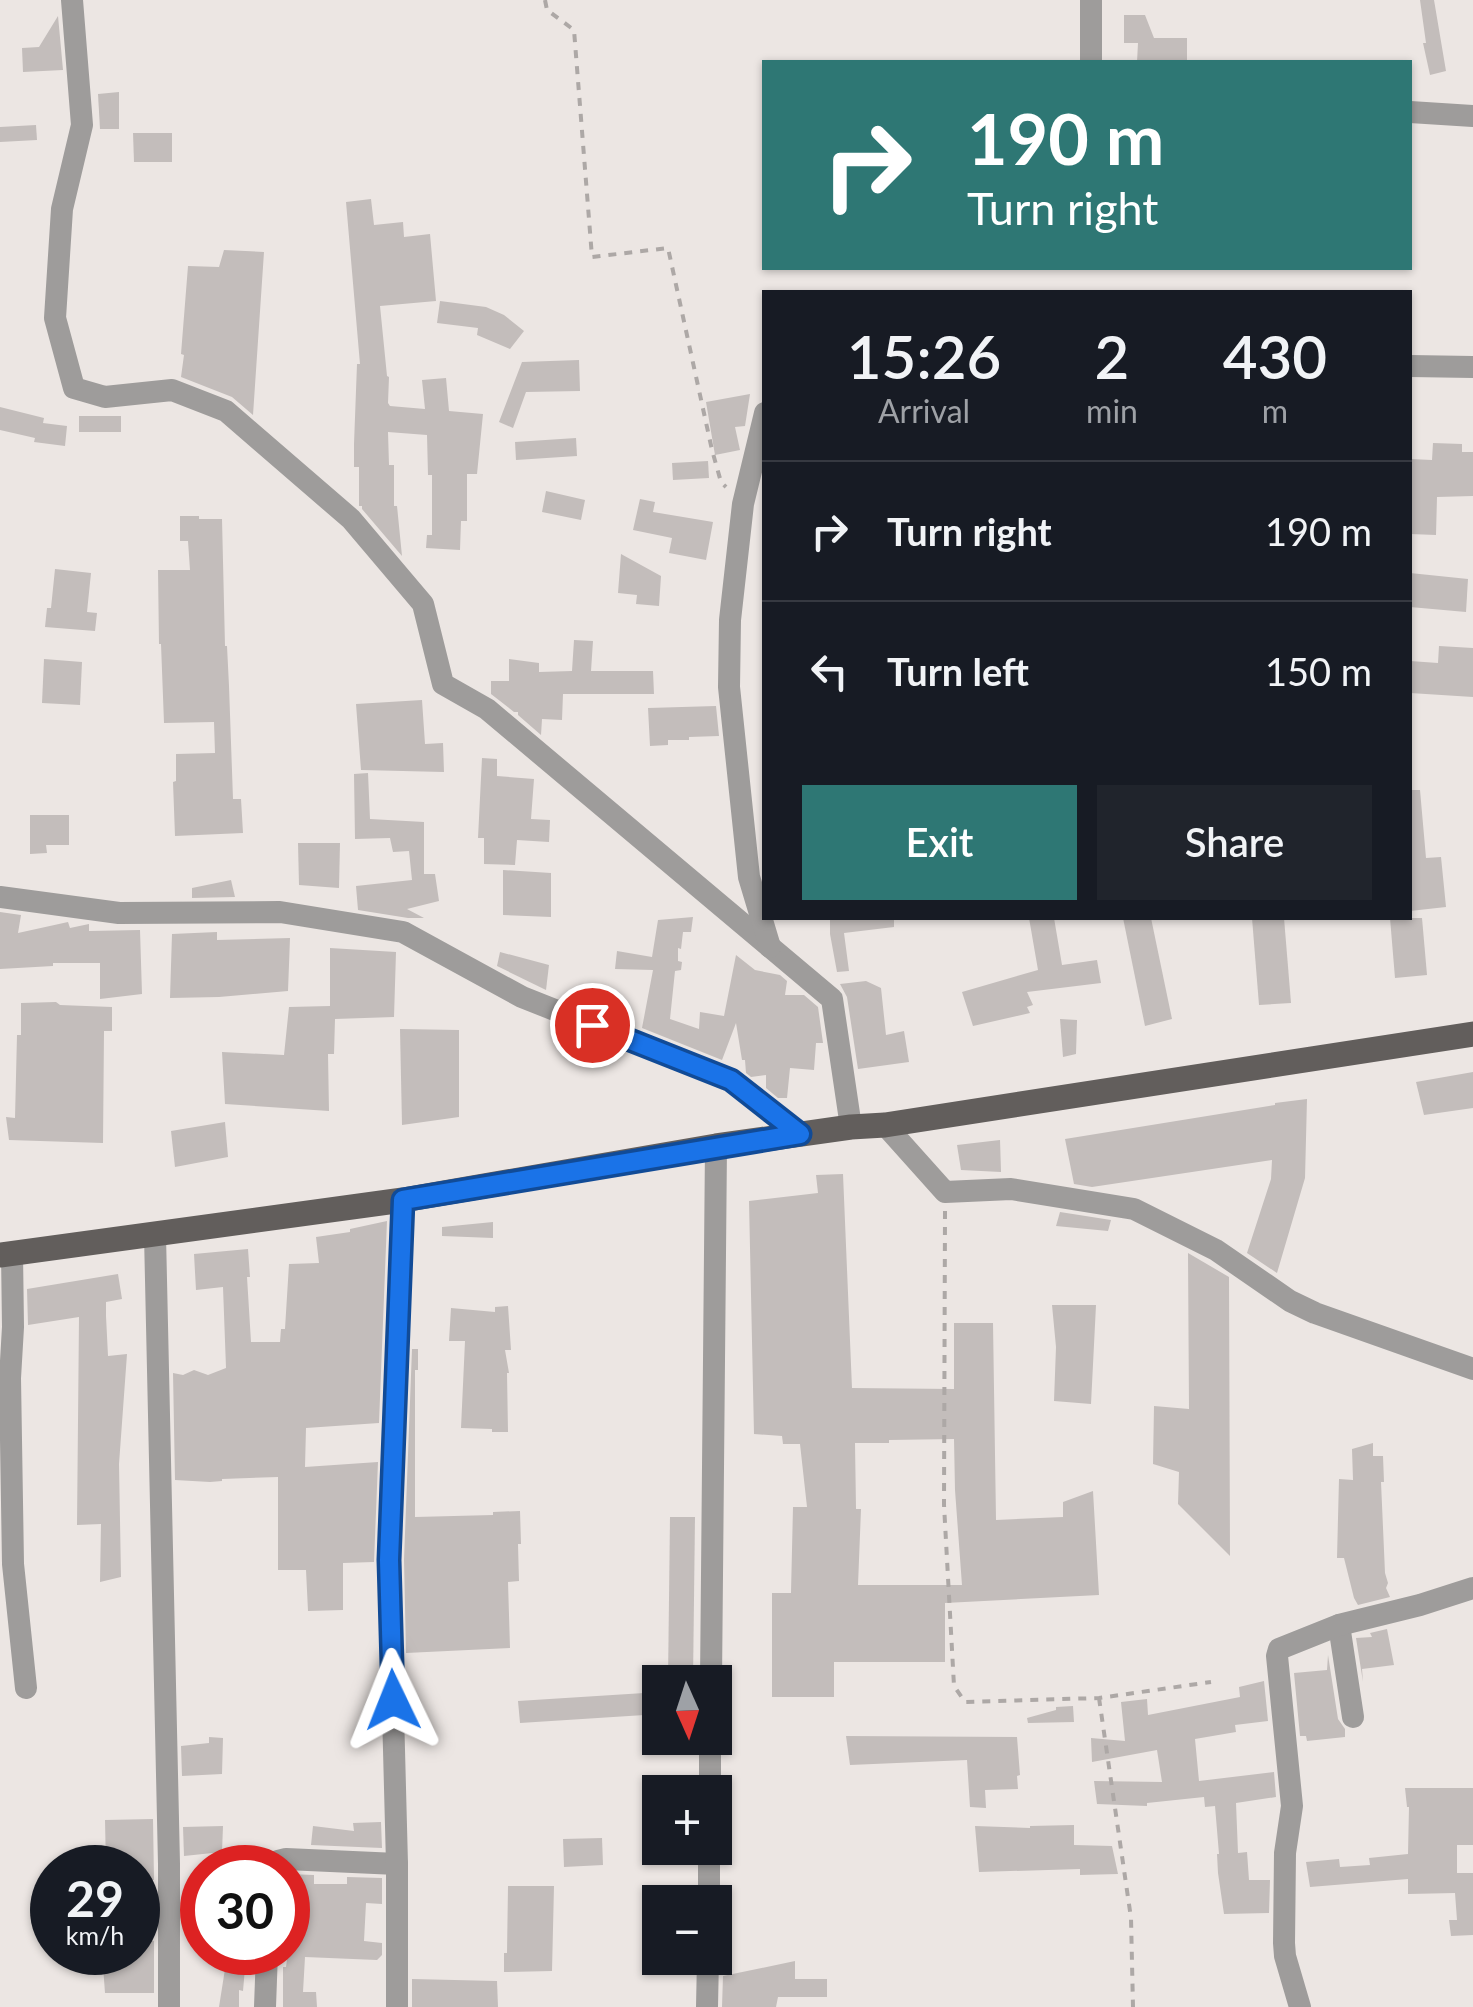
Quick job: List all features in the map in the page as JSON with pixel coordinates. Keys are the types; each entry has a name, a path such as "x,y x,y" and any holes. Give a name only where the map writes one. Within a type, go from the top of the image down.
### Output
{"main road":[{"path":"6,1254 403,1200 716,1146 886,1125 1473,1034"}],"street":[{"path":"72,0 82,125 62,209 55,318 74,388 105,397 172,390 226,410 351,519 423,604 443,684 488,710 832,999 851,1127"},
{"path":"1091,0 1091,60"},
{"path":"1412,112 1473,116"},
{"path":"1412,366 1473,367"},
{"path":"762,426 743,504 730,620 730,687 749,877 770,948"},
{"path":"0,897 119,913 280,912 403,932 522,997 731,1080 800,1134"},
{"path":"886,1125 945,1192 1010,1189 1134,1210 1216,1250 1314,1313 1473,1368"},
{"path":"711,1665 716,1146"},
{"path":"397,2007 389,1560 403,1200"},
{"path":"156,1234 169,2007"},
{"path":"6,1254 14,1326 10,1378 13,1564 26,1688"},
{"path":"1300,2007 1284,1943 1285,1853 1292,1806 1279,1649 1339,1625 1473,1588"},
{"path":"1339,1625 1353,1717"},
{"path":"310,1860 397,1864"},
{"path":"264,2007 266,1975"},
{"path":"708,1975 708,2007"}],"path":[{"path":"545,0 547,10 574,30 592,257 668,248 716,466 722,482 743,504"},
{"path":"945,1192 944,1505 954,1686 965,1702 1099,1698 1211,1682"},
{"path":"1099,1698 1131,1918 1134,2007"}],"building":[{"path":"1420,0 1434,0 1446,71 1430,75 1423,43"},
{"path":"1124,15 1145,15 1154,38 1187,38 1187,60 1137,60 1138,43 1124,43"},
{"path":"58,16 63,70 23,72 22,48 39,47"},
{"path":"119,92 119,129 100,129 98,94"},
{"path":"36,125 37,140 0,142 0,127"},
{"path":"133,133 172,133 172,162 134,162"},
{"path":"371,199 374,225 403,222 404,237 430,234 436,301 380,306 389,377 388,403 425,409 422,380 446,378 449,411 483,414 477,474 467,474 467,521 461,521 460,550 426,548 427,535 432,535 427,435 388,432 402,556 359,506 359,467 354,467 354,444 360,364 346,202"},
{"path":"224,250 264,252 253,415 232,397 181,377 188,266 219,267"},
{"path":"440,301 486,307 524,331 510,349 477,335 478,328 437,323"},
{"path":"579,360 580,391 526,392 513,428 499,422 522,362"},
{"path":"750,394 745,426 735,427 740,450 715,455 706,402"},
{"path":"0,407 44,418 43,423 67,426 65,446 34,442 35,438 0,430"},
{"path":"79,416 121,416 121,432 79,432"},
{"path":"576,438 577,456 516,460 515,442"},
{"path":"1433,443 1462,444 1462,452 1473,452 1473,496 1437,497 1436,535 1412,534 1412,459 1432,460"},
{"path":"708,461 709,478 673,480 672,463"},
{"path":"546,491 585,500 581,520 542,512"},
{"path":"640,499 655,502 653,512 713,522 706,560 669,553 672,538 633,530"},
{"path":"180,516 222,519 233,799 241,799 243,833 175,836 176,754 215,753 214,722 164,723 158,570 190,570 188,541 180,541"},
{"path":"621,554 661,576 659,606 636,604 637,595 618,593"},
{"path":"55,569 91,573 87,612 97,613 95,631 45,627"},
{"path":"1412,573 1468,579 1466,612 1412,607"},
{"path":"574,640 593,641 591,671 653,671 654,694 563,694 562,720 542,719 541,735 518,712 491,694 491,681 509,681 509,659 539,663 539,672 572,671"},
{"path":"1439,646 1473,648 1473,697 1412,693 1412,661 1438,663"},
{"path":"44,659 82,662 80,705 42,703"},
{"path":"422,700 425,744 443,743 444,772 361,770 356,704"},
{"path":"716,706 719,736 668,740 668,745 650,746 648,708"},
{"path":"482,758 497,759 497,776 534,779 531,819 550,820 549,842 517,840 515,865 484,864 484,838 478,838"},
{"path":"368,773 370,819 424,822 424,874 435,874 439,901 407,909 424,918 358,910 356,886 412,880 409,851 393,852 390,838 355,839 354,774"},
{"path":"1412,790 1420,790 1426,858 1441,857 1446,907 1412,911"},
{"path":"30,815 69,815 69,845 46,845 47,853 30,854"},
{"path":"298,843 340,843 339,888 299,885"},
{"path":"503,870 551,873 551,917 503,915"},
{"path":"231,880 235,897 192,898 192,888"},
{"path":"0,912 21,915 18,933 68,922 70,928 89,924 89,931 140,930 142,994 100,999 100,963 0,969"},
{"path":"693,917 691,932 683,932 681,949 678,948 678,961 682,962 681,970 675,971 670,1019 699,1029 700,1012 724,1016 736,955 755,970 780,975 787,981 785,995 804,995 818,1007 823,1043 816,1043 814,1070 790,1068 787,1098 778,1098 766,1088 766,1075 751,1077 746,1073 736,1023 722,1060 642,1028 653,970 615,969 617,951 652,957 658,920"},
{"path":"1422,918 1427,975 1395,978 1390,920"},
{"path":"830,920 894,920 894,927 844,933 849,971 837,972"},
{"path":"1029,920 1054,920 1062,965 1097,960 1101,983 1027,992 1033,1005 1027,1007 1030,1013 973,1026 962,992 1038,970"},
{"path":"1123,920 1151,920 1172,1019 1145,1026"},
{"path":"1252,920 1284,920 1291,1003 1259,1005"},
{"path":"217,932 217,940 290,938 288,991 170,998 172,934"},
{"path":"330,948 396,952 394,1017 335,1019 334,1054 328,1054 329,1111 225,1104 222,1052 284,1055 289,1007 330,1006"},
{"path":"500,952 549,965 546,990 497,966"},
{"path":"866,981 881,988 886,1035 904,1031 909,1062 858,1069 847,997 840,984"},
{"path":"21,1003 112,1007 112,1031 104,1031 103,1143 9,1140 6,1117 15,1118"},
{"path":"1060,1019 1077,1020 1076,1054 1063,1057"},
{"path":"400,1029 459,1030 459,1117 402,1125"},
{"path":"1473,1072 1473,1108 1424,1115 1416,1082"},
{"path":"1307,1099 1305,1178 1277,1273 1247,1253 1271,1179 1272,1160 1092,1187 1074,1184 1065,1139"},
{"path":"225,1122 228,1157 175,1167 171,1131"},
{"path":"1000,1140 1001,1172 961,1170 957,1145"},
{"path":"843,1174 852,1388 954,1389 954,1323 993,1323 996,1520 1063,1517 1063,1502 1093,1491 1099,1595 945,1603 945,1662 834,1662 834,1697 772,1697 772,1593 791,1593 793,1507 807,1507 800,1444 783,1444 782,1436 754,1434 749,1201 818,1193 816,1175","holes":["954,1439 962,1585 858,1585 861,1509 856,1509 855,1443"]},
{"path":"1060,1212 1111,1220 1108,1231 1056,1226"},
{"path":"387,1221 379,1423 306,1428 305,1467 378,1462 374,1562 343,1563 343,1610 308,1611 306,1570 278,1570 278,1477 210,1482 175,1480 173,1373 183,1375 194,1370 208,1375 226,1368 223,1287 196,1290 194,1254 248,1249 251,1342 280,1342 281,1329 285,1329 289,1264 319,1263 316,1237"},
{"path":"493,1222 493,1238 442,1236 442,1227"},
{"path":"1188,1253 1229,1277 1230,1556 1178,1504 1179,1472 1153,1464 1154,1406 1189,1409"},
{"path":"118,1274 122,1299 106,1302 106,1316 108,1356 127,1354 119,1464 121,1577 100,1582 101,1524 77,1525 79,1317 28,1325 27,1289"},
{"path":"1052,1305 1096,1305 1091,1404 1054,1401 1056,1347"},
{"path":"508,1306 508,1432 461,1428 465,1341 449,1341 451,1308 495,1312 495,1307"},
{"path":"412,1349 418,1349 415,1517 520,1511 519,1581 508,1582 510,1648 406,1653 404,1560"},
{"path":"1373,1443 1373,1456 1383,1456 1385,1573 1390,1597 1358,1605 1344,1558 1337,1558 1339,1479 1353,1480 1352,1449"},
{"path":"670,1517 695,1517 693,1665 668,1665"},
{"path":"1387,1629 1394,1665 1362,1669 1363,1682 1356,1638 1372,1637 1370,1633"},
{"path":"1328,1655 1338,1719 1345,1737 1307,1741 1306,1736 1300,1736 1294,1673 1327,1670"},
{"path":"1264,1681 1268,1721 1235,1725 1236,1732 1195,1739 1199,1781 1274,1772 1276,1797 1236,1803 1238,1853 1247,1852 1249,1880 1270,1880 1269,1913 1224,1914 1215,1806 1205,1807 1204,1797 1147,1806 1097,1804 1094,1781 1162,1782 1157,1750 1092,1762 1091,1738 1125,1741 1121,1702 1147,1699 1148,1715 1240,1697 1239,1687"},
{"path":"642,1693 642,1715 520,1723 518,1701"},
{"path":"1073,1706 1074,1722 1028,1723 1027,1718 1056,1707"},
{"path":"846,1736 1017,1737 1018,1789 985,1790 986,1808 970,1807 967,1760 850,1765"},
{"path":"209,1737 223,1738 222,1774 182,1776 181,1746 209,1743"},
{"path":"1405,1788 1473,1788 1473,1845 1457,1845 1457,1873 1473,1873 1473,1935 1451,1936 1449,1920 1457,1920 1455,1893 1408,1894 1408,1879 1310,1887 1306,1862 1339,1859 1340,1867 1370,1865 1369,1858 1408,1854 1409,1807"},
{"path":"153,1819 153,1845 106,1845 105,1820"},
{"path":"381,1822 382,1848 311,1845 313,1826 354,1831 353,1823"},
{"path":"1074,1825 1074,1845 1112,1846 1118,1874 1080,1875 1080,1869 979,1872 975,1826"},
{"path":"223,1826 222,1845 184,1845 183,1827"},
{"path":"602,1838 603,1865 564,1867 563,1839"},
{"path":"310,1875 314,1875 314,1884 347,1884 347,1877 382,1878 382,1904 366,1903 364,1941 382,1943 382,1955 377,1960 310,1957"},
{"path":"508,1886 554,1886 552,1971 504,1972"},
{"path":"795,1961 795,1979 827,1979 827,1997 778,1997 776,2007 722,2007 723,1976"},
{"path":"104,1975 154,1975 154,1993 105,1993"},
{"path":"224,1975 244,1975 239,2007 219,2007"},
{"path":"283,1975 304,1975 303,1992 316,1992 317,2007 283,2007"},
{"path":"412,1979 497,1981 498,2007 412,2007"}],"route":[{"path":"393,1700 389,1560 403,1200 800,1134 731,1080 592,1025"}]}
